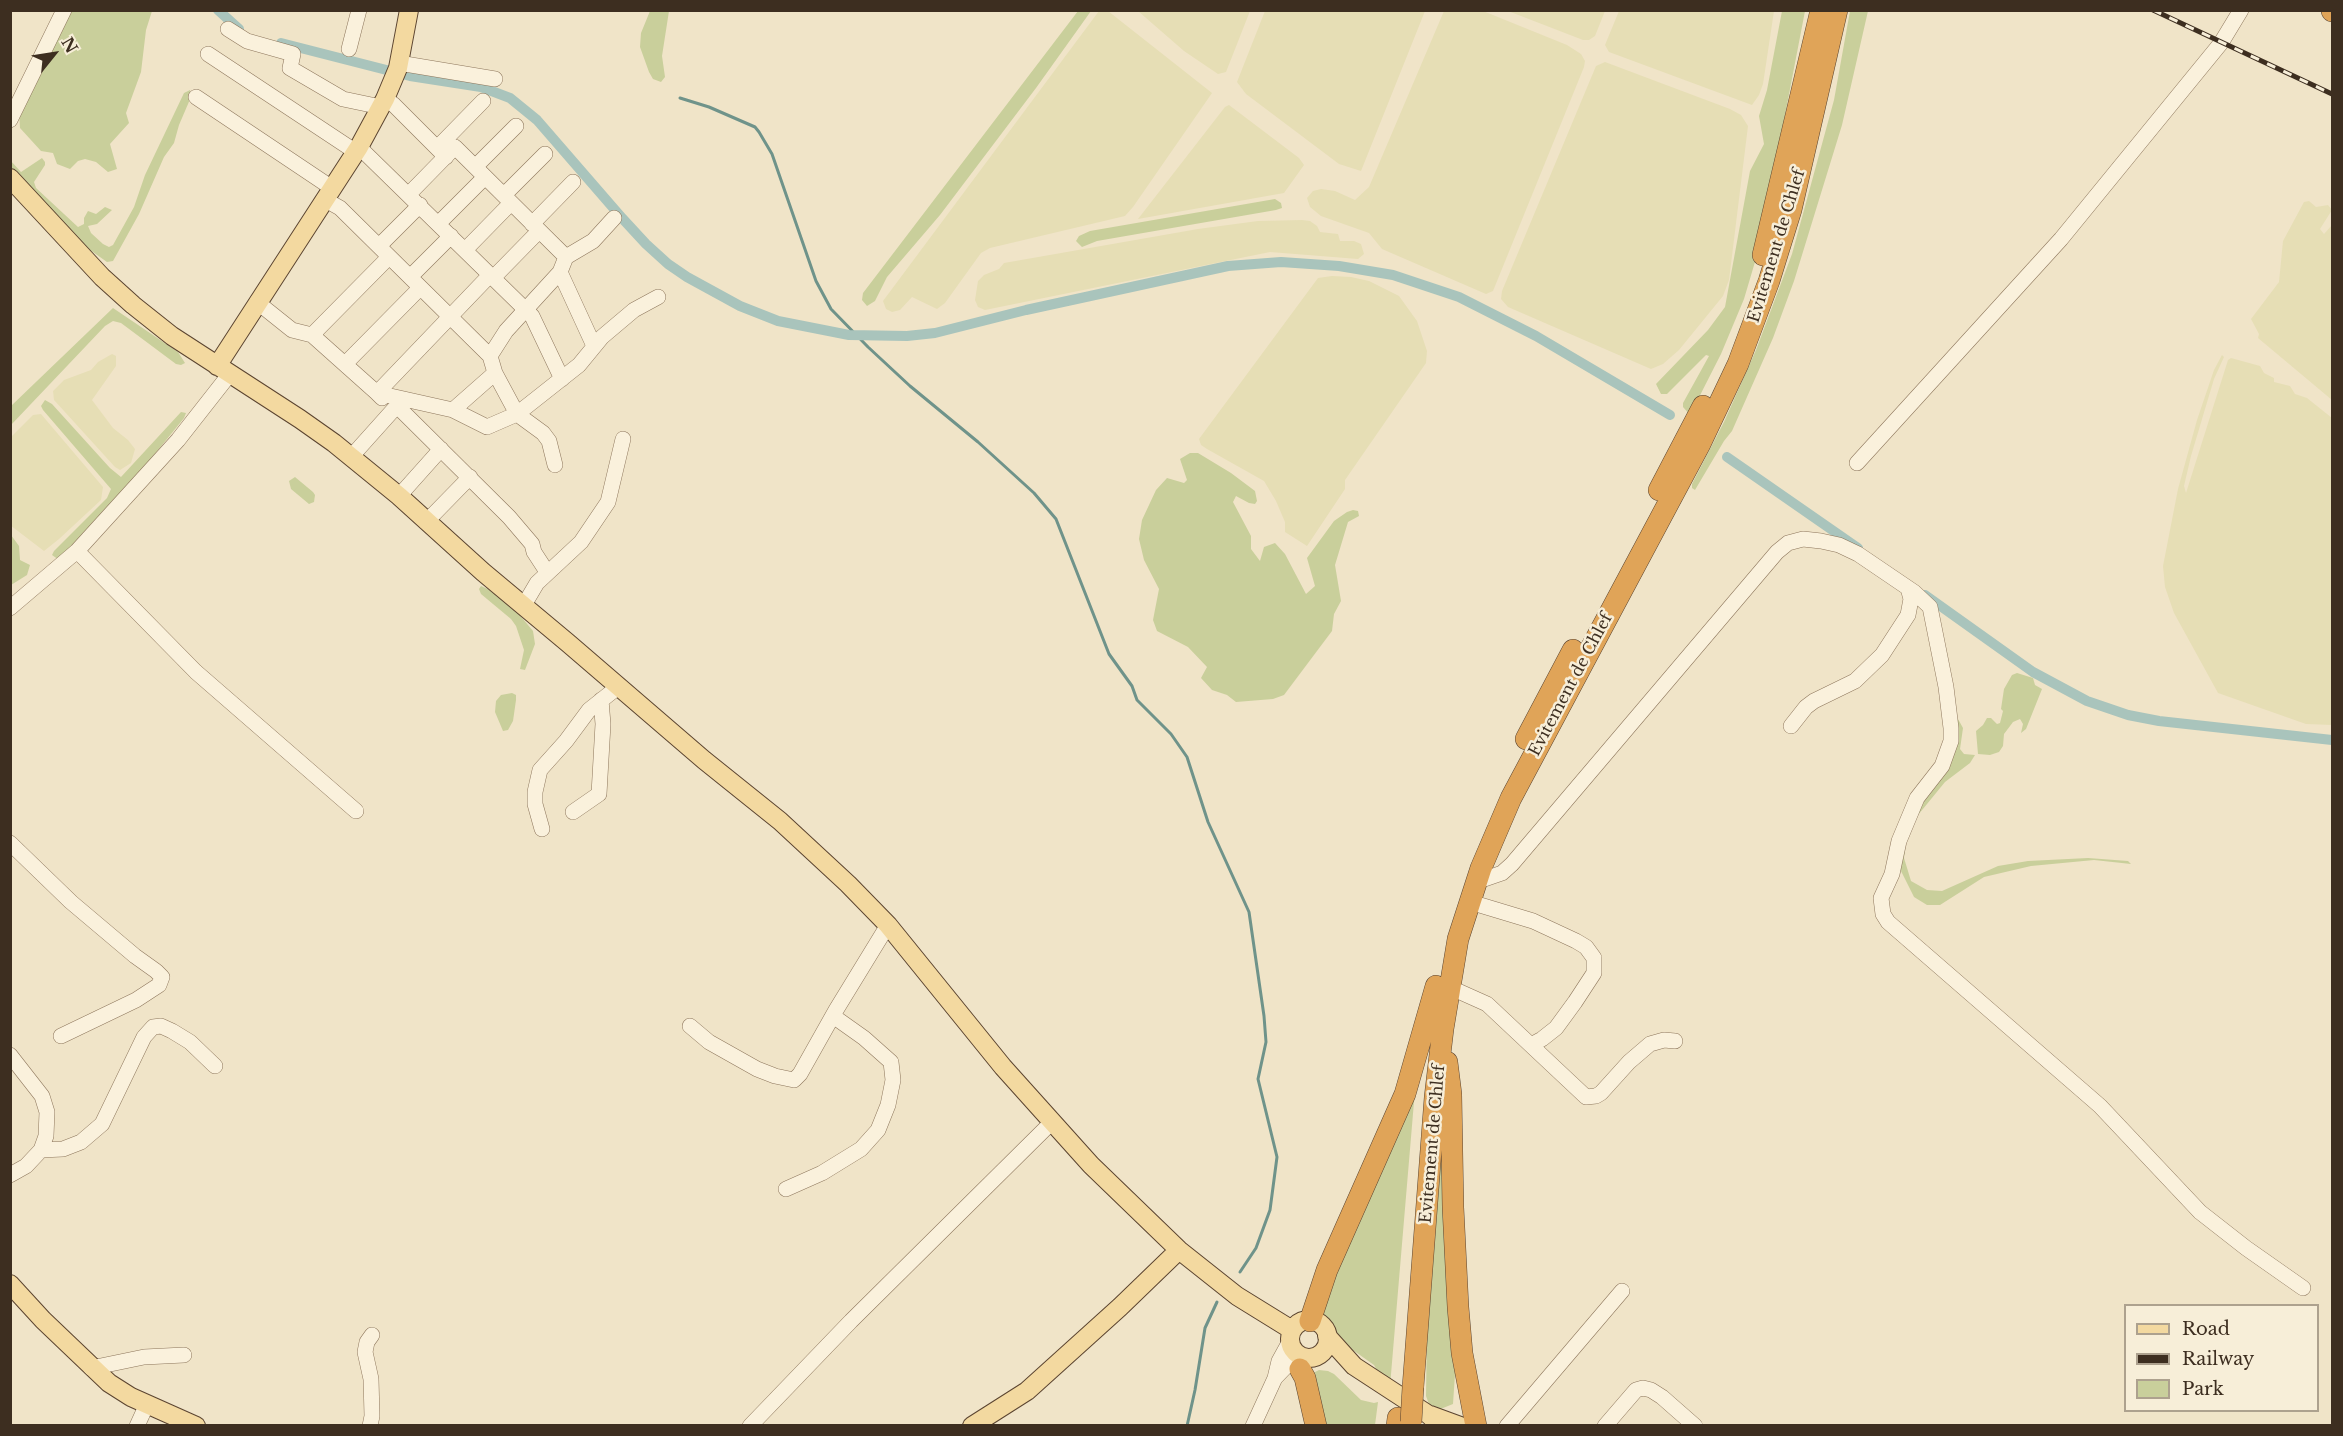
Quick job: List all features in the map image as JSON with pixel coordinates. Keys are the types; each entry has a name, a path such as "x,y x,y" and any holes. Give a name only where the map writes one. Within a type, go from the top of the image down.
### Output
{"highway":[{"name":"Evitement de Chlef","path":"1406,1386 1443,1029 1442,987 1446,939 1480,833 1549,693 1651,506 1732,349 1761,265 1821,10"},
{"name":"Evitement de Chlef","path":"1406,1386 1428,1043 1442,987 1476,882 1493,836 1511,798 1700,444 1738,364 1769,281 1791,210 1836,10"},
{"path":"1317,1425 1305,1378 1301,1347 1327,1270 1405,1094 1442,987"},
{"path":"1443,1029 1451,1095 1453,1207 1459,1319 1468,1388 1476,1425"},
{"path":"1406,1386 1414,1422"}],"main road":[{"path":"223,370 257,302 387,106 399,63 409,10"},
{"path":"10,178 102,276 133,305 172,336 300,419 351,457 618,687 780,821 848,884 888,926 1003,1067 1052,1122 1091,1165 1179,1250 1301,1347 1354,1366"},
{"path":"972,1425 1027,1390 1179,1250"},
{"path":"14,1295 109,1383 147,1404 196,1425"},
{"path":"1301,1347 1319,1324 1354,1366 1414,1422 1460,1425"},
{"path":"1301,1347 1323,1352 1328,1342 1327,1336"}],"street":[{"path":"10,120 64,10"},
{"path":"1857,464 2061,239 2221,43 2241,10"},
{"path":"349,49 357,11"},
{"path":"228,29 247,41 293,54 290,68 343,99 387,106 480,172 566,257"},
{"path":"208,54 357,149 414,200 532,316 562,379"},
{"path":"399,63 495,79"},
{"path":"196,97 328,194 490,356 495,373 517,414 546,436 552,448 555,465"},
{"path":"312,335 384,251 446,147 483,101"},
{"path":"438,224 516,126"},
{"path":"465,250 545,154"},
{"path":"377,393 491,276 573,182"},
{"path":"490,356 506,331 560,272 566,257 592,241 614,218"},
{"path":"345,364 451,236"},
{"path":"560,272 594,346"},
{"path":"398,405 447,409 487,428 517,414 579,365 594,346 634,310 658,297"},
{"path":"257,302 312,345 326,348"},
{"path":"292,330 312,335 377,393 398,405 470,477 532,544 534,552 547,572"},
{"path":"10,608 77,551 178,440 223,370"},
{"path":"419,428 495,373"},
{"path":"351,457 398,405"},
{"path":"524,606 537,583 581,542 608,502 623,439"},
{"path":"399,496 441,449"},
{"path":"426,522 470,477"},
{"path":"1476,882 1502,873 1512,864 1777,552 1788,543 1803,539 1839,545 1866,559 1928,603 1933,615 1946,687 1951,741 1942,766 1917,798 1904,826 1892,874 1881,898 1883,914 1898,932 2100,1106 2200,1212 2303,1288"},
{"path":"77,551 196,672 356,811"},
{"path":"1791,726 1806,707 1855,681 1882,655 1908,615 1911,599 1908,588"},
{"path":"542,829 535,804 540,770 566,741 580,720 618,687"},
{"path":"573,812 599,794 603,724 601,700"},
{"path":"10,843 71,902 135,956 156,970 162,978 159,985 136,1000 61,1036"},
{"path":"1470,902 1533,921 1586,947 1594,958 1594,973 1568,1011 1548,1035 1530,1045"},
{"path":"690,1026 709,1042 738,1059 757,1069 791,1080 800,1074 888,926"},
{"path":"1442,987 1487,1004 1581,1094 1591,1097 1601,1093 1629,1062 1650,1044 1664,1040 1675,1041"},
{"path":"786,1189 822,1173 861,1149 878,1130 888,1105 893,1080 891,1062 864,1038 833,1016"},
{"path":"41,1150 63,1149 81,1142 102,1124 146,1033 153,1027 161,1026 190,1042 215,1066"},
{"path":"10,1055 46,1103 47,1125 41,1150 26,1166 10,1175"},
{"path":"750,1425 851,1321 1052,1122"},
{"path":"1507,1425 1622,1291"},
{"path":"370,1425 372,1416 371,1379 365,1352 367,1342 372,1335"},
{"path":"1253,1425 1275,1378 1301,1347"},
{"path":"1301,1347 1300,1385 1307,1425"},
{"path":"91,1368 144,1357 184,1355"},
{"path":"1605,1425 1636,1390 1643,1388 1662,1397 1695,1425"},
{"path":"137,1425 147,1404"}],"shaded area":[{"path":"1605,10 1595,36 1589,40 1583,40 1508,11"},
{"path":"1099,11 1108,11 1212,93 1133,207 1125,216 990,248 981,253 945,303 937,309 912,297 900,310 892,312 886,309 883,301"},
{"path":"1138,11 1250,11 1226,72 1218,74 1184,51"},
{"path":"1265,11 1425,11 1361,171 1339,164 1246,94 1237,82"},
{"path":"1444,11 1483,11 1567,45 1581,54 1585,61 1493,291 1486,294 1382,249 1369,233 1321,216 1310,207 1307,198 1313,191 1321,189 1335,191 1355,200 1369,187"},
{"path":"1619,11 1774,11 1763,84 1759,95 1752,105 1609,52 1605,45"},
{"path":"1605,62 1730,109 1741,115 1748,126 1729,280 1723,296 1679,350 1663,364 1651,369 1508,307 1501,299 1502,291 1596,66"},
{"path":"1229,105 1299,158 1304,165 1284,193 1138,219 1225,107"},
{"path":"2309,201 2316,207 2328,205 2332,210 2320,229 2324,234 2332,225 2332,400 2258,338 2259,334 2251,319 2279,282 2283,241 2304,202"},
{"path":"1258,221 1310,221 1317,226 1320,232 1338,234 1340,241 1354,241 1361,244 1364,254 1358,259 1270,252 985,310 978,307 975,300 978,281 984,275 999,269 1004,263 1198,229"},
{"path":"1332,276 1369,281 1399,296 1417,321 1427,351 1426,363 1345,480 1345,489 1307,546 1285,532 1285,522 1264,481 1207,449 1201,445 1199,439 1318,278"},
{"path":"112,354 116,356 116,366 92,400 113,428 135,449 131,463 120,470 54,400 53,391 64,380 91,370 98,362"},
{"path":"2222,355 2224,357 2214,379 2191,456 2184,486 2186,493 2228,360 2231,358 2260,366 2264,373 2274,378 2274,382 2290,386 2295,394 2307,398 2332,418 2332,725 2306,724 2218,693 2174,613 2165,587 2163,566 2178,489 2197,420 2214,370"},
{"path":"41,414 103,487 101,500 44,551 10,525 11,437 33,415"}],"green space":[{"path":"71,11 152,11 146,30 141,72 126,113 129,123 110,144 117,169 108,172 96,162 85,159 78,161 70,169 57,164 53,153 41,151 20,128 19,110"},
{"path":"650,11 669,11 662,56 665,77 661,82 653,79 640,47 641,33"},
{"path":"1078,11 1091,11 940,215 887,277 875,301 867,306 862,300 863,293"},
{"path":"1782,11 1805,11 1760,245 1744,299 1721,354 1690,415 1683,407 1683,403 1709,356 1706,355 1667,394 1661,394 1656,384 1708,330 1725,307 1750,171 1764,144 1759,116 1767,90"},
{"path":"1850,11 1868,11 1842,125 1794,281 1773,338 1732,431 1695,490 1692,484 1724,422 1756,350 1792,254 1834,100"},
{"path":"190,90 191,97 174,143 164,157 139,214 113,261 107,262 83,245 11,168 10,160 21,172 42,158 45,165 34,182 36,188 78,227 84,224 88,211 96,214 105,207 112,210 97,224 88,226 91,233 109,247 113,245 134,207 145,175 184,93"},
{"path":"1275,199 1281,203 1282,208 1097,241 1082,247 1076,241 1079,236 1090,231"},
{"path":"113,308 178,352 185,363 176,364 121,323 113,321 105,326 11,425 11,406"},
{"path":"45,400 52,404 110,468 121,477 181,412 186,413 120,497 59,560 52,555 54,551 107,498 111,489 43,410 41,406"},
{"path":"1190,453 1198,453 1255,491 1257,501 1255,504 1236,496 1233,502 1251,536 1251,549 1260,561 1264,547 1275,543 1285,554 1306,594 1315,586 1307,558 1334,521 1347,512 1358,511 1359,516 1348,522 1335,565 1341,601 1334,614 1332,631 1284,695 1273,699 1236,702 1227,695 1212,690 1201,678 1207,667 1188,647 1157,631 1153,620 1159,589 1144,560 1139,539 1142,520 1156,490 1167,478 1184,483 1187,480 1180,459"},
{"path":"295,477 313,492 314,502 309,504 291,489 289,481"},
{"path":"11,535 19,546 20,560 30,565 27,575 11,585"},
{"path":"481,586 494,592 518,613 533,631 535,644 525,670 520,669 524,650 516,626 481,594 479,589"},
{"path":"2017,673 2033,678 2035,685 2042,689 2026,729 2021,733 2023,724 2020,719 2013,722 2004,734 2003,746 1999,752 1990,755 1978,754 1976,731 1987,718 1991,718 1997,724 2000,723 2004,689 2012,675"},
{"path":"512,693 516,695 513,721 508,730 503,731 495,712 496,701 501,695"},
{"path":"1958,719 1963,728 1960,749 1964,754 1975,755 1970,763 1945,782 1918,815 1906,842 1904,858 1911,881 1927,890 1942,891 1998,866 2028,861 2088,858 2128,861 2131,864 2094,860 2031,866 1984,877 1940,905 1927,905 1914,897 1901,871 1900,854 1955,720"},
{"path":"1415,1090 1390,1386 1386,1387 1374,1365 1333,1336 1322,1317 1324,1303"},
{"path":"1443,1116 1455,1374 1453,1404 1438,1410 1430,1407 1426,1396 1427,1326"},
{"path":"1319,1370 1334,1374 1361,1400 1378,1402 1375,1425 1320,1425 1313,1373"}],"waterway":[{"path":"218,10 239,29"},
{"path":"281,43 410,76 481,87 510,98 537,120 622,218 668,264 740,306 778,321 849,335 907,336 935,333 1026,310 1228,266 1281,262 1339,266 1393,275 1459,297 1536,336 1670,415"},
{"path":"680,98 709,107 755,127 759,132 772,154 816,281 831,309 910,386 978,442 1034,493 1056,519 1109,654 1132,686 1137,700 1171,734 1187,757 1208,822 1249,912 1264,1016 1266,1042 1258,1079 1277,1157 1270,1210 1256,1248 1240,1272"},
{"path":"1727,457 1858,548"},
{"path":"1925,595 2033,672 2087,701 2128,715 2159,721 2332,740"},
{"path":"1187,1426 1205,1328 1217,1302"}],"railway":[{"path":"2153,10 2332,94"}]}
